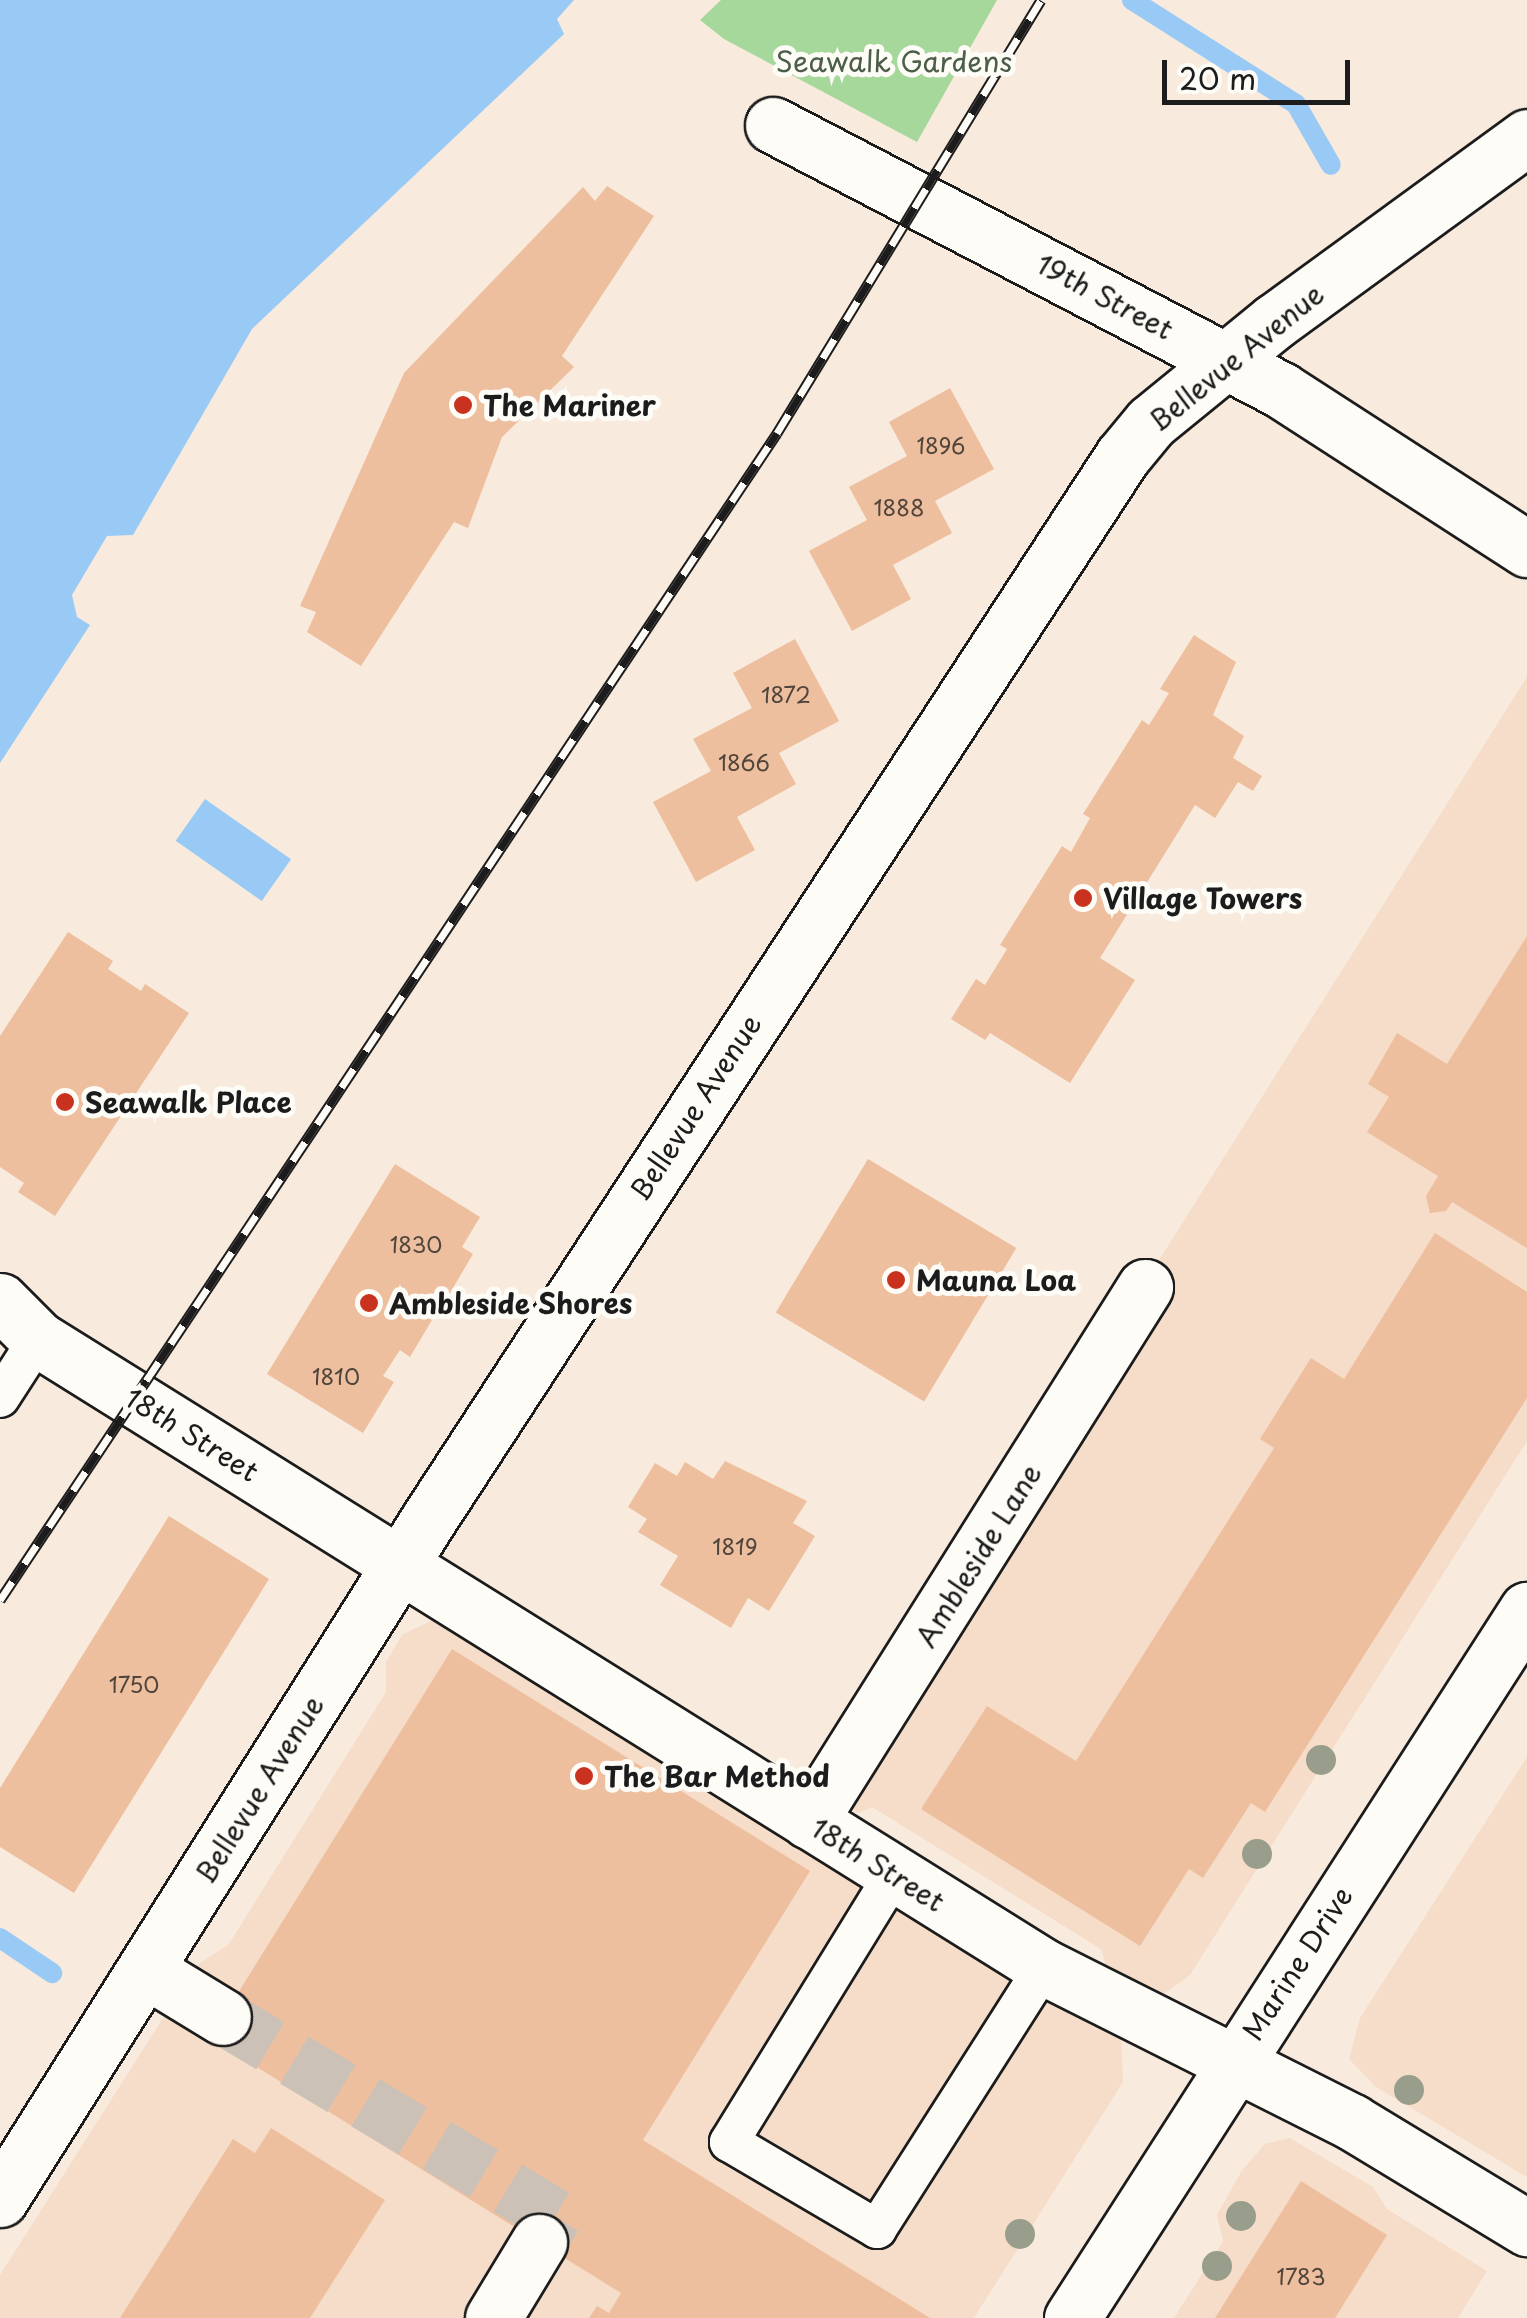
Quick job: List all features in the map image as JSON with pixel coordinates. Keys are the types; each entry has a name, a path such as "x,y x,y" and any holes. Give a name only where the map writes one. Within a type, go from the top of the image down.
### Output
{"street":[{"name":"19th Street","path":"773,125 1228,360 1527,549"},
{"name":"Bellevue Avenue","path":"0,2198 400,1564 1065,536 1151,422 1527,137"},
{"name":"Ambleside Lane","path":"809,1821 1145,1287"},
{"name":"18th Street","path":"0,1302 38,1339 1044,1967 1352,2122 1527,2228"},
{"name":"Marine Drive","path":"1072,2318 1232,2063 1527,1610"},
{"path":"146,1970 223,2017"},
{"path":"493,2318 539,2242"}],"lane":[{"path":"0,1398 38,1339"},
{"path":"894,1874 729,2142 876,2229 1044,1967"}],"shaded area":[{"path":"1527,677 1527,1441 1190,1975 1161,1996 1108,1973 1101,1949 872,1807 858,1813 824,1791"},
{"path":"443,1615 495,1656 864,1888 1121,2037 1123,2082 974,2318 0,2318 0,2275 196,1966 229,1944 386,1692 386,1662 402,1635"},
{"path":"1527,1757 1527,2177 1376,2087 1349,2059 1360,2018"},
{"path":"1290,2138 1373,2187 1387,2209 1487,2271 1458,2318 1174,2318 1223,2241 1217,2215 1241,2172 1265,2144"}],"green space":[{"name":"Seawalk Gardens","path":"721,0 997,0 917,142 724,39 700,20"}],"water":[{"path":"0,0 574,0 557,19 564,34 252,329 133,535 107,536 72,595 77,617 90,625 0,763"},
{"path":"205,799 291,859 262,901 176,841"}],"building":[{"name":"The Mariner","path":"607,186 654,216 562,356 574,367 502,437 468,528 454,522 361,666 307,632 316,612 300,606 404,373 583,187 595,201"},
{"path":"950,388 994,469 935,501 952,533 893,565 911,599 852,631 809,551 867,520 849,487 907,456 889,422"},
{"name":"Village Towers","path":"1194,635 1236,662 1213,715 1244,736 1233,758 1262,776 1253,791 1238,782 1215,818 1195,805 1100,958 1135,980 1070,1083 990,1033 985,1040 951,1019 976,979 985,985 1007,949 1000,945 1062,846 1071,852 1090,818 1083,814 1142,720 1149,725 1169,693 1160,689"},
{"path":"795,639 839,721 779,753 796,784 737,817 755,850 696,882 653,802 711,771 693,739 752,708 733,673"},
{"name":"Seawalk Place","path":"68,932 113,961 108,969 141,991 145,984 189,1013 55,1216 18,1192 24,1183 0,1167 0,1036"},
{"path":"1527,936 1527,1248 1452,1202 1446,1211 1430,1213 1426,1196 1438,1176 1367,1132 1389,1097 1368,1084 1397,1033 1447,1064"},
{"name":"Mauna Loa","path":"868,1159 1016,1248 924,1402 776,1312"},
{"name":"Ambleside Shores","path":"395,1164 480,1217 462,1247 473,1254 450,1293 438,1287 421,1313 432,1320 410,1357 400,1350 383,1376 394,1382 363,1433 267,1374"},
{"path":"1435,1233 1527,1292 1527,1398 1265,1812 1251,1803 1203,1878 1189,1869 1140,1946 921,1809 987,1706 1076,1761 1274,1448 1260,1439 1311,1358 1344,1379"},
{"path":"725,1461 807,1501 793,1523 815,1536 769,1611 748,1598 731,1628 660,1585 678,1556 638,1532 647,1519 628,1507 655,1463 677,1476 685,1462 713,1479"},
{"path":"169,1516 269,1579 74,1893 0,1847 0,1788"},
{"path":"452,1649 810,1871 643,2140 930,2318 589,2318 597,2306 609,2313 621,2293 210,2038"},
{"path":"271,2128 385,2200 310,2318 120,2318 233,2139 255,2153"},
{"path":"1301,2181 1387,2235 1335,2318 1215,2318"}],"waterway":[{"path":"1132,0 1296,104 1331,165"},
{"path":"0,1938 52,1973"}],"tunnel":[{"path":"223,2017 555,2216 539,2242"}],"railway":[{"path":"0,1600 777,433 1041,0"}],"place":[{"name":"The Mariner","path":"463,405"},
{"name":"Village Towers","path":"1083,898"},
{"name":"Seawalk Place","path":"65,1102"},
{"name":"Mauna Loa","path":"896,1280"},
{"name":"Ambleside Shores","path":"369,1303"},
{"name":"The Bar Method","path":"584,1776"}]}
